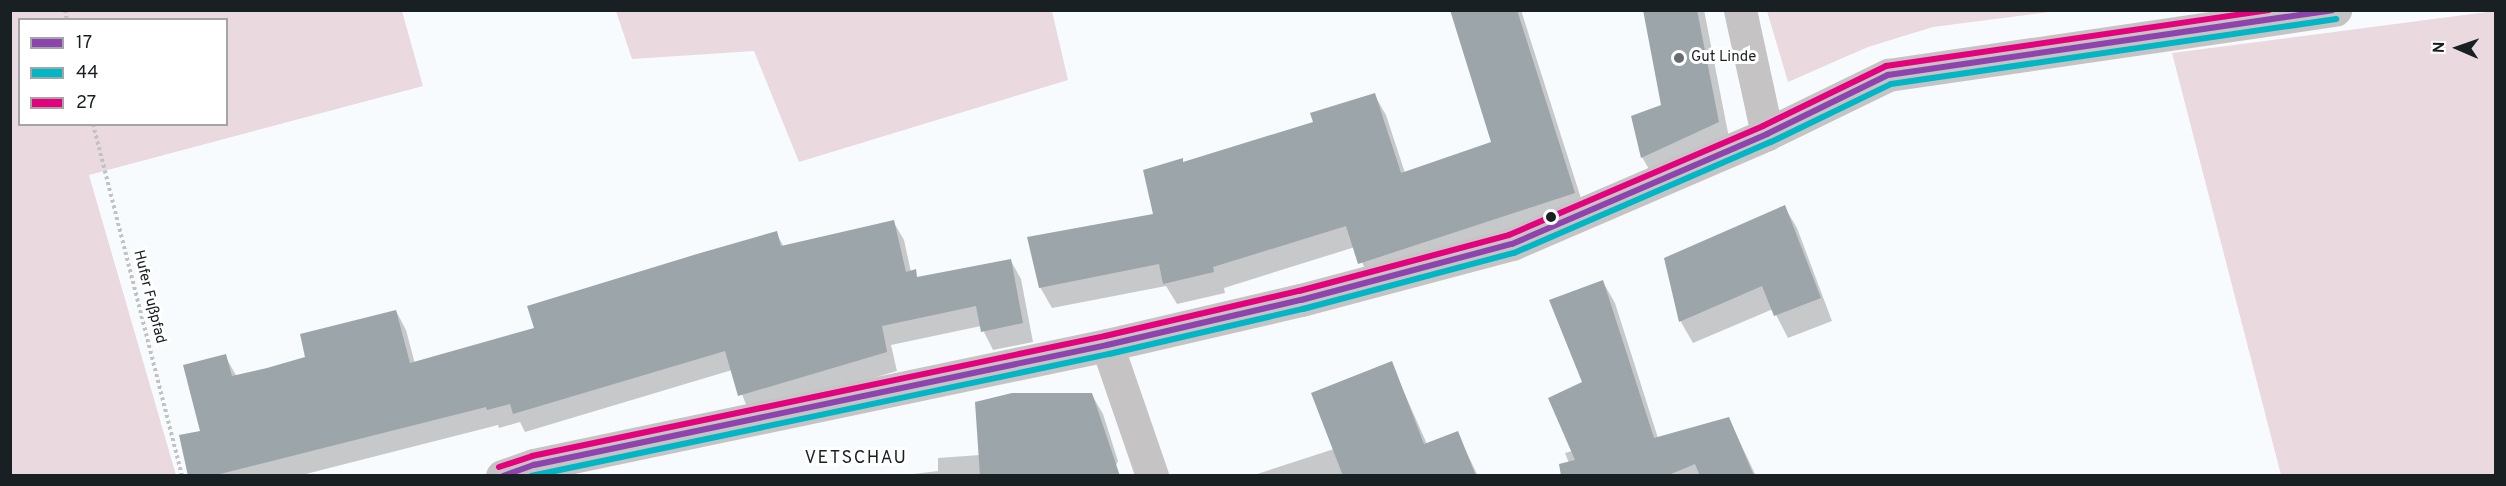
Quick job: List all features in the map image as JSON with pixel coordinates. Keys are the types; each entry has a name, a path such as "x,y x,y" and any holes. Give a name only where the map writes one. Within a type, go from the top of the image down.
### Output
{"street":[{"path":"1740,10 1767,134"},
{"path":"502,476 545,462 1107,345 1301,300 1512,244 1767,134 1888,75 2335,10"},
{"path":"1107,345 1152,476"}],"path":[{"name":"Hufer Fußpfad","path":"94,126 182,476"}],"shaded area":[{"path":"1767,10 2058,11 1933,27 1868,47 1788,82"},
{"path":"10,11 402,11 423,86 89,175 176,475 11,475"},
{"path":"616,11 1052,11 1068,80 799,162 754,51 632,59"},
{"path":"2495,11 2495,475 2281,475 2172,53"}],"building":[{"path":"1450,10 1517,10 1575,193 1358,264 1346,226 1213,267 1214,272 1163,284 1159,264 1039,288 1027,237 1153,214 1143,170 1183,158 1183,162 1313,122 1310,113 1375,93 1401,173 1491,142"},
{"name":"Gut Linde","path":"1643,10 1697,10 1719,122 1641,158 1631,116 1661,105"},
{"path":"1785,205 1821,298 1774,316 1762,286 1679,322 1664,258"},
{"path":"894,220 906,272 916,269 917,277 1011,259 1023,323 981,332 976,306 882,326 887,352 738,396 725,351 513,414 510,404 487,410 486,407 212,476 188,476 179,435 200,431 183,365 226,354 232,376 267,368 305,357 300,334 396,310 410,363 534,328 527,306 697,254 777,231 781,246"},
{"path":"1603,280 1654,438 1729,417 1754,476 1700,476 1695,464 1666,476 1561,476 1559,464 1575,460 1548,398 1582,382 1549,300"},
{"path":"1392,361 1424,444 1458,431 1476,476 1343,476 1311,393"},
{"path":"1012,393 1092,393 1120,476 980,476 975,402"}],"transit line":[{"name":"27","path":"499,467 532,456 1105,336 1299,291 1509,235 1763,126 1886,66 2269,10"},
{"name":"17","path":"503,476 534,465 1107,345 1301,300 1512,244 1767,134 1888,75 2332,10"},
{"name":"44","path":"531,476 1109,354 1303,309 1514,253 1771,142 1891,84 2336,19"}],"place":[{"name":"Gut Linde","path":"1679,58"}],"district":[{"name":"VETSCHAU","path":"856,459"}]}
